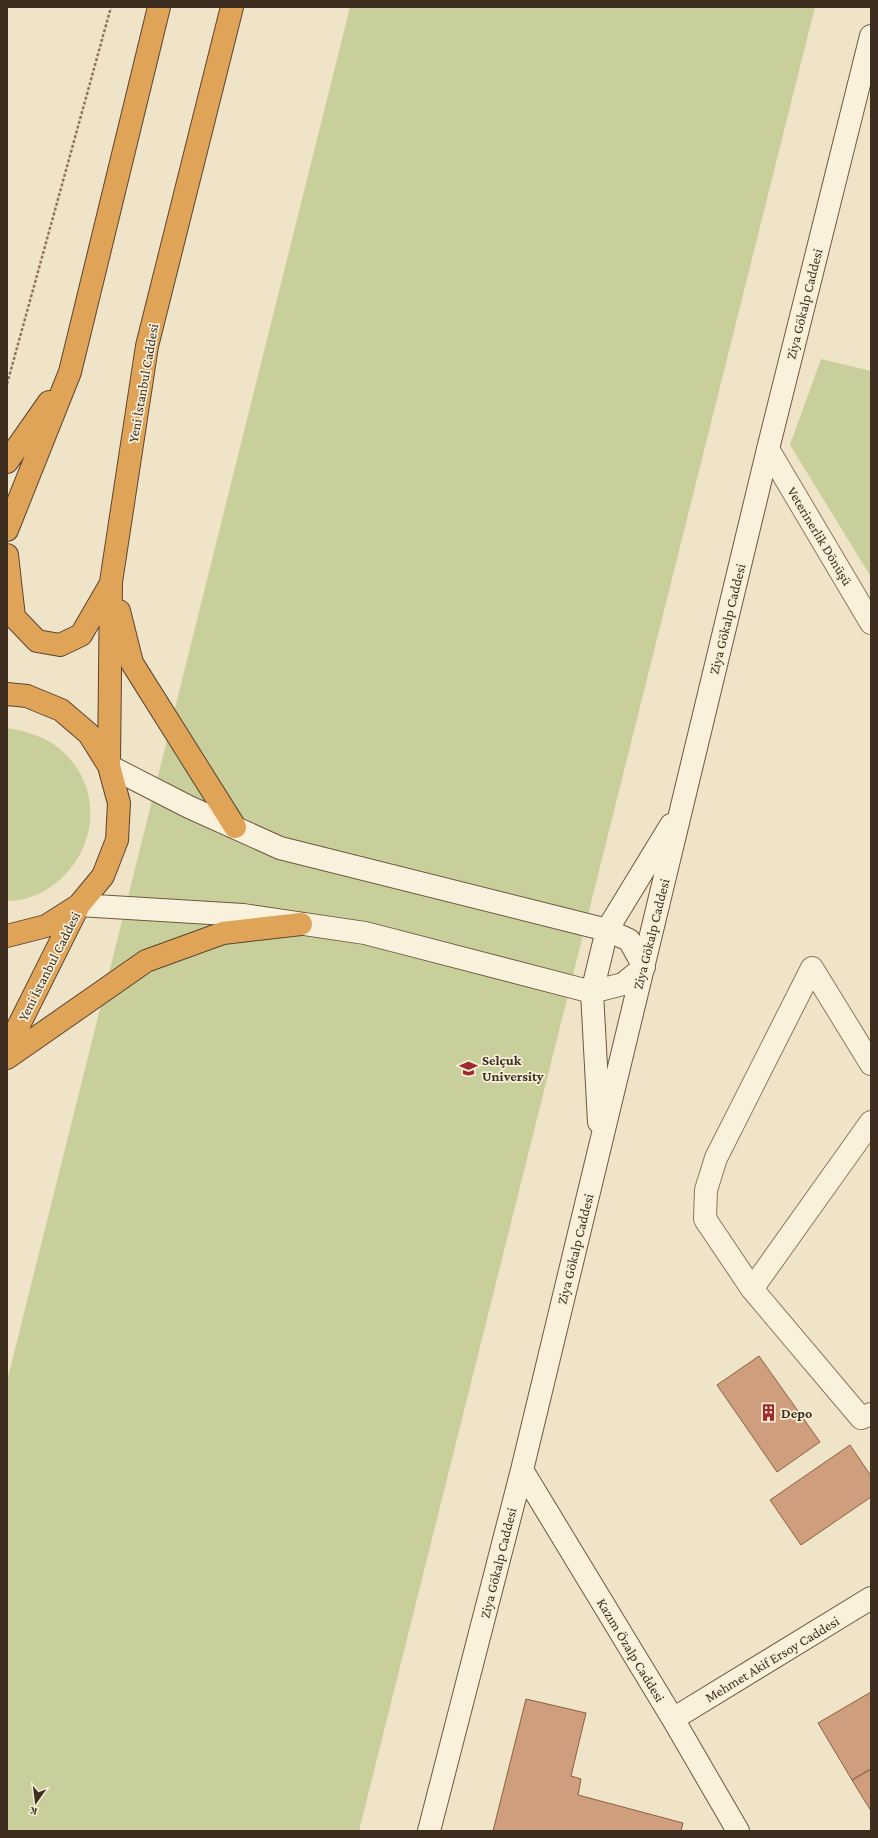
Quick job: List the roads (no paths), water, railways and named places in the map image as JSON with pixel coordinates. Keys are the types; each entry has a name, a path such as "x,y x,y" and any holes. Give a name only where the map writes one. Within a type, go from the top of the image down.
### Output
{"highway":[{"path":"7,530 70,372 159,7"},
{"name":"Yeni İstanbul Caddesi","path":"109,766 111,582 148,346 232,7"},
{"path":"7,462 70,372"},
{"path":"7,555 14,617 37,641 60,645 81,635 111,582"},
{"path":"111,582 132,663 235,827"},
{"path":"7,694 27,696 61,710 89,734 109,766 119,803 117,840 103,876 79,905 46,926 7,936"},
{"name":"Yeni İstanbul Caddesi","path":"7,1049 79,905"},
{"path":"7,1058 146,960 223,933 301,924"}],"street":[{"name":"Ziya Gökalp Caddesi","path":"429,1831 522,1470 768,449 871,36"},
{"name":"Veterinerlik Dönüşü","path":"768,449 871,622"},
{"path":"79,905 243,916 365,933 592,992 623,984 644,967 629,940 607,930 280,848 189,807 109,766"},
{"path":"600,1148 592,992 607,930 682,807"},
{"path":"871,1064 812,968 716,1158 706,1190 705,1219 752,1289 860,1418 871,1414"},
{"path":"752,1289 871,1122"},
{"name":"Kazım Özalp Caddesi","path":"522,1470 673,1719 738,1831"},
{"name":"Mehmet Akif Ersoy Caddesi","path":"673,1719 871,1598"}],"place":[{"name":"Selçuk University","path":"469,1068"},
{"name":"Depo","path":"768,1413"}]}
